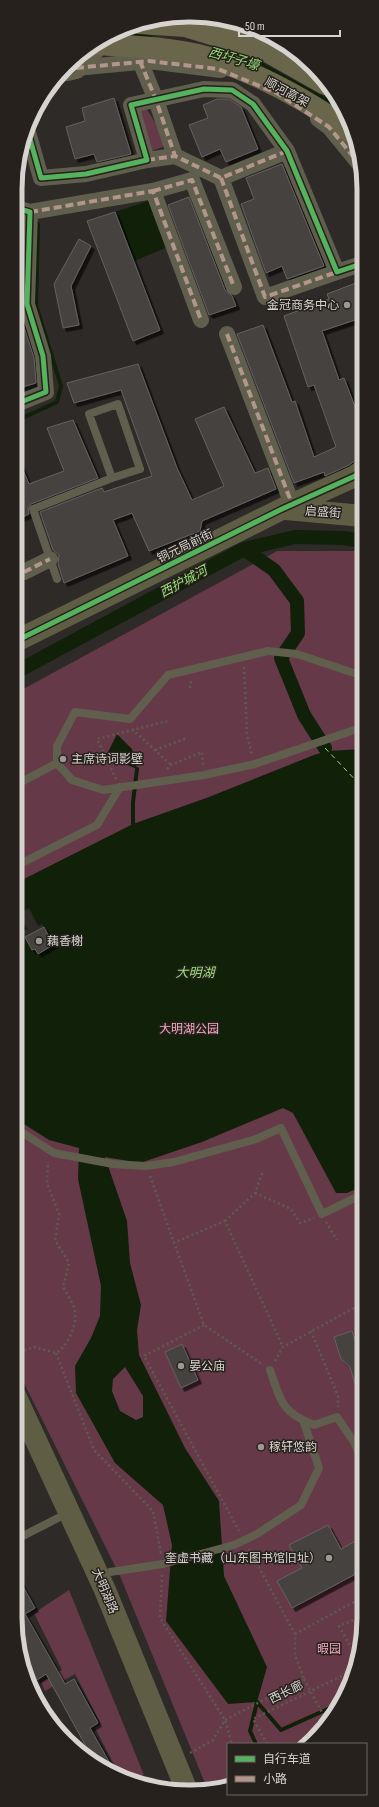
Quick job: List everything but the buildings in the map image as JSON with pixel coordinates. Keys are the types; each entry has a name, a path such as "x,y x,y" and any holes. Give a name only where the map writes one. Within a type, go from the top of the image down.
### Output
{"highway":[{"name":"顺河高架","path":"160,24 185,26 265,50 314,78"},
{"name":"顺河高架","path":"104,45 158,48 215,60 276,84 324,112 344,126"}],"main road":[{"name":"铜元局前街","path":"22,638 287,507 357,474"},
{"name":"启盛街","path":"287,507 357,515"},
{"name":"大明湖路","path":"22,1410 105,1590 178,1785"},
{"name":"大明湖路","path":"22,1443 115,1641 178,1785"}],"street":[{"path":"74,69 149,60 218,69 277,93 329,127 354,158"},
{"path":"140,61 156,100 175,156"},
{"path":"147,160 131,105 204,89 232,90 253,104 287,151 338,272"},
{"path":"30,139 41,178 86,174 147,160 175,156 221,178 247,170 287,151"},
{"path":"221,178 265,297 357,265"},
{"path":"22,402 46,392 43,356 27,304 23,210 153,191 192,180 234,287"},
{"path":"153,191 201,320"},
{"path":"227,334 287,507"},
{"path":"24,572 50,559"}],"lane":[{"path":"57,579 33,509 112,478 140,469 118,404 89,414 112,478"},
{"path":"357,674 297,654 268,651 168,675 130,719 75,712 57,746 57,763 72,780 103,790 204,775 255,764 357,729"},
{"path":"22,782 57,763"},
{"path":"22,863 97,826 123,787"},
{"path":"22,1132 54,1153 73,1158 113,1164 146,1166 174,1162 256,1139 282,1128 322,1214 357,1197"},
{"path":"270,1370 283,1404 297,1418 314,1425 337,1417 354,1442 357,1449"},
{"path":"110,1572 162,1564 234,1544 257,1534 301,1505 319,1468 303,1420"},
{"path":"22,1536 58,1518"}],"path":[{"path":"244,657 247,733 255,764"},
{"path":"130,719 132,730 171,765"},
{"path":"123,787 97,739 168,721"},
{"path":"155,750 187,738"},
{"path":"154,782 171,765 202,752"},
{"path":"48,1149 47,1183 59,1214 55,1240 70,1263 63,1287 75,1312 73,1328 62,1350 56,1354"},
{"path":"146,1166 204,1325 270,1370 283,1347 357,1306"},
{"path":"173,1243 225,1221 255,1193 263,1171"},
{"path":"255,1193 291,1209 300,1223 311,1220 322,1214 337,1240"},
{"path":"225,1221 283,1347"},
{"path":"204,1325 144,1356 295,1634 295,1655 304,1679 324,1717"},
{"path":"311,1332 338,1396 337,1417"},
{"path":"22,1351 34,1347 56,1354"},
{"path":"56,1354 94,1450 154,1511 162,1564 160,1618 225,1720 232,1743"},
{"path":"295,1634 356,1601"},
{"path":"354,1652 339,1626 357,1618"},
{"path":"188,1754 213,1740 225,1720 304,1679"}],"green space":[{"path":"146,108 164,137 163,147 151,151 139,109"},
{"name":"大明湖公园","path":"277,551 357,551 356,1639 348,1671 340,1692 329,1711 308,1736 300,1743 227,1743 227,1781 211,1784 206,1784 120,1576 22,1379 22,690"},
{"path":"69,1590 144,1775 140,1777 116,1768 95,1728 101,1724 75,1674 45,1691 41,1682 62,1670 34,1613"}],"water":[{"path":"151,200 170,246 134,261 115,212"},
{"path":"117,734 132,749 137,769 106,756"},
{"name":"大明湖","path":"357,749 357,1189 347,1193 336,1193 293,1113 283,1108 202,1142 140,1163 105,1157 127,1221 130,1263 141,1305 137,1330 139,1355 185,1448 219,1501 224,1576 267,1667 257,1702 228,1704 166,1621 172,1545 163,1505 115,1463 76,1393 75,1366 91,1338 100,1316 101,1286 78,1179 79,1148 49,1140 22,1123 22,880 133,824 209,797 327,751","holes":["125,1367 143,1396 143,1417 136,1420 120,1411 112,1391 113,1379"]}],"pier":[{"path":"29,908 38,926 42,924 53,945 38,954 35,949 32,950 23,932 27,929 22,919 22,912"}],"waterway":[{"name":"西圩子壕","path":"127,34 140,35 151,38"},
{"name":"西圩子壕","path":"238,57 255,61 334,104"},
{"path":"22,418 57,402 61,386 36,305 38,224"},
{"name":"西护城河","path":"22,669 244,549 295,537 343,538 357,540"},
{"path":"244,549 274,570 297,601 298,633 281,658 304,715 325,748"},
{"path":"133,824 133,802 137,769"},
{"path":"257,1702 281,1730 331,1708"},
{"path":"256,1743 250,1731 257,1702"}],"ferry route":[{"path":"325,748 357,782"}],"marked path":[{"path":"140,61 156,100 175,156 221,178 287,151"},
{"path":"76,68 149,61 218,69 277,93 329,127 354,158"},
{"path":"147,160 175,156"},
{"path":"221,178 265,297 337,272"},
{"path":"153,191 192,180 234,287"},
{"path":"30,212 153,191 201,320"},
{"path":"227,334 292,504"},
{"path":"24,572 50,559"}],"cycle path":[{"path":"30,139 41,178 86,174 147,160 131,105 204,89 232,90 253,104 287,151 337,272 357,265"},
{"path":"22,210 30,212 27,304 43,356 46,392 22,402"},
{"path":"22,638 282,509 357,474"}],"place":[{"name":"金冠商务中心","path":"347,305"},
{"name":"主席诗词影壁","path":"63,759"},
{"name":"藕香榭","path":"39,941"},
{"name":"晏公庙","path":"181,1366"},
{"name":"稼轩悠韵","path":"261,1447"},
{"name":"奎虚书藏（山东图书馆旧址）","path":"329,1558"}],"park label":[{"name":"暇园","path":"329,1649"}]}
